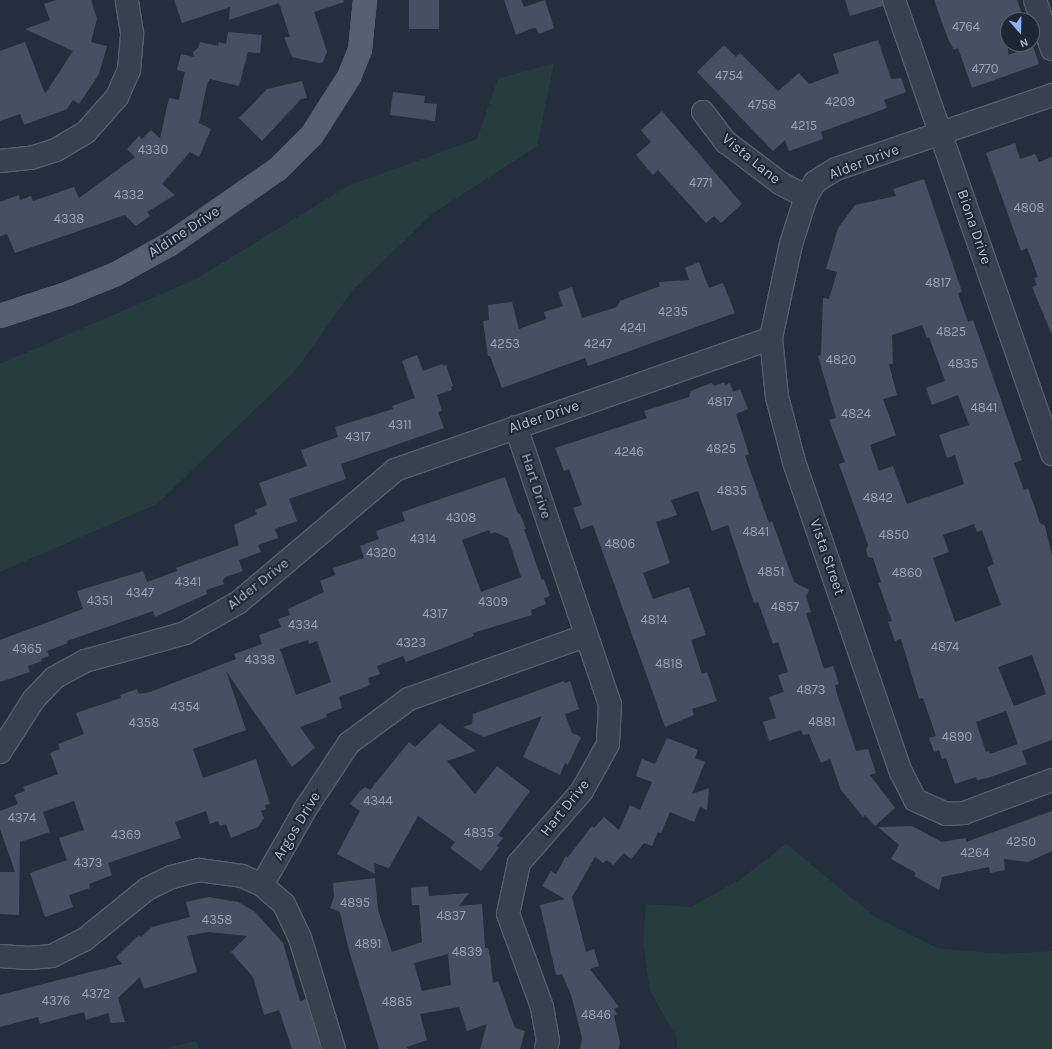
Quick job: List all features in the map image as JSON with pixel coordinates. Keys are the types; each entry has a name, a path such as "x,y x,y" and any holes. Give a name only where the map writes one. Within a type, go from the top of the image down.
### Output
{"main road":[{"name":"Aldine Drive","path":"0,316 67,294 116,274 170,244 278,169 312,135 336,101 360,50 365,0"}],"street":[{"path":"0,161 31,158 56,150 86,132 117,97 129,70 132,33 127,0"},
{"name":"Biona Drive","path":"894,0 942,133 1052,454"},
{"path":"1035,0 1052,49"},
{"name":"Alder Drive","path":"0,752 34,699 54,678 85,661 185,633 239,602 395,470 771,338 791,244 806,197 815,182 836,170 1052,95"},
{"name":"Vista Lane","path":"703,112 726,142 780,183 806,197"},
{"name":"Vista Street","path":"771,338 777,397 794,462 901,772 915,800 946,814 964,813 1052,780"},
{"name":"Hart Drive","path":"516,427 585,636 610,704 608,744 582,791 519,863 508,914 542,1007 548,1040 546,1049"},
{"name":"Argos Drive","path":"262,885 306,808 349,743 409,699 585,636"},
{"path":"0,956 29,958 52,956 84,940 146,889 172,877 199,870 242,876 262,885 284,904 300,938 334,1049"}],"green space":[{"path":"554,63 537,146 432,214 352,291 295,371 157,504 0,572 0,364 196,279 348,186 477,139 498,79"},
{"path":"786,844 874,916 937,948 1004,954 1052,951 1052,1049 677,1049 677,1038 650,991 643,942 646,904 691,907 741,879"},
{"path":"196,1041 199,1049 161,1049"}],"building":[{"path":"56,0 91,0 97,19 91,42 107,46 99,74 79,104 73,100 67,109 24,125 20,114 0,121 0,51 25,42 45,94 73,51 25,29 50,20 44,4"},
{"path":"174,0 343,0 344,2 314,12 327,52 323,62 319,63 292,57 284,37 290,37 279,3 229,20 230,7 182,23"},
{"path":"409,0 439,0 439,29 409,29"},
{"path":"504,0 521,0 524,7 545,0 554,28 539,34 536,28 530,29 516,35"},
{"path":"845,0 882,0 883,6 850,16"},
{"path":"934,0 1017,0 1021,12 1000,12 1000,52 1008,52 1008,55 1016,52 1035,52 1039,64 972,88 958,48 954,50 948,39"},
{"path":"228,32 262,35 260,53 248,52 239,86 210,79 207,84 199,123 211,129 199,157 190,152 162,184 175,195 147,212 150,216 136,226 125,215 15,253 7,234 0,236 0,202 19,195 20,200 31,196 33,201 74,187 79,198 135,157 127,149 139,136 142,139 151,130 160,138 169,98 179,100 185,72 177,70 181,54 194,57 193,52 198,48 200,42 218,46 219,42 226,44"},
{"path":"878,40 891,79 901,78 906,92 884,100 887,108 821,132 823,139 789,151 785,140 773,151 697,72 724,45 736,57 740,53 778,91 799,73 809,84 839,73 833,54"},
{"path":"302,81 307,98 301,99 262,141 239,118 267,89"},
{"path":"393,92 425,96 424,103 437,104 435,121 390,115"},
{"path":"662,111 742,204 721,223 714,216 706,223 658,170 653,175 636,155 651,142 641,130"},
{"path":"1015,143 1020,159 1035,154 1039,162 1052,157 1052,335 1032,287 1037,285 1034,278 1038,277 1027,248 1021,251 986,153"},
{"path":"924,179 962,292 958,293 968,322 973,320 1022,460 1014,463 1024,490 1028,488 1040,523 1045,526 1052,555 1052,740 1022,751 1027,764 988,778 977,780 976,777 955,784 946,758 942,759 939,750 934,752 929,738 936,736 923,698 919,699 901,639 895,641 888,622 892,621 878,583 881,582 873,558 868,557 866,550 868,545 839,464 845,462 829,420 836,418 818,356 821,355 823,298 829,299 837,272 826,269 838,228 855,205 896,196 893,189","holes":["922,325 927,338 929,337 945,381 926,388 932,405 958,395 969,425 939,435 947,458 955,455 964,484 907,504 893,466 879,471 870,445 896,435 883,399 897,395 889,364 893,364 892,335","974,524 977,532 982,530 994,564 987,567 1001,605 955,622 933,558 949,552 943,535","1032,655 1046,694 1014,706 998,667","1006,711 1018,744 990,754 989,751 986,752 976,722"]},
{"path":"699,262 709,288 723,283 735,313 588,366 585,358 502,388 490,356 488,356 483,321 489,320 488,305 512,302 519,329 546,319 544,312 563,306 558,292 572,287 582,318 617,307 620,301 660,286 659,282 689,280 685,268"},
{"path":"417,355 423,371 442,364 443,366 446,365 453,386 451,387 452,390 437,395 442,411 438,412 444,428 341,464 346,479 289,499 297,521 275,529 278,538 258,545 261,552 239,560 243,571 226,577 223,580 224,584 206,590 207,594 155,617 153,611 67,641 68,643 47,651 49,656 41,659 42,661 28,666 30,672 0,682 0,640 83,609 77,591 143,571 147,582 177,571 176,568 239,545 234,525 257,514 255,510 267,505 259,483 307,466 301,450 338,437 335,427 393,409 392,406 415,398 402,361"},
{"path":"724,382 725,385 730,383 733,392 740,389 748,409 736,414 749,454 745,456 769,523 772,521 794,582 809,590 806,596 811,612 806,613 824,669 833,666 839,684 835,685 837,694 856,751 868,749 876,773 870,775 895,808 875,826 865,815 863,817 841,790 830,759 821,763 809,734 803,735 801,730 769,741 763,722 776,718 769,697 784,692 778,675 788,672 778,642 773,644 758,602 754,603 728,525 712,531 698,491 671,500 677,515 656,522 670,563 643,573 653,599 689,587 706,635 691,640 702,674 707,672 717,701 692,709 694,715 665,727 593,525 581,529 573,508 582,505 569,469 564,471 555,448 647,418 644,411 689,397 691,391 711,383 715,386"},
{"path":"505,477 518,514 520,514 526,529 524,529 542,580 544,579 550,596 544,598 546,604 531,610 532,615 473,633 474,636 406,662 403,656 377,666 380,674 368,678 370,685 339,697 342,708 326,714 327,717 300,727 315,748 292,767 226,671 246,730 193,749 203,778 256,759 270,804 265,805 266,809 261,811 264,818 258,827 231,838 226,824 220,826 218,821 210,824 206,811 175,822 181,838 108,863 112,875 89,884 90,888 69,895 73,907 45,917 30,873 67,860 59,838 84,830 74,801 43,812 50,832 20,842 19,915 0,914 0,872 15,872 0,829 0,811 18,804 14,795 25,791 23,787 58,774 50,753 60,749 58,744 84,734 76,713 121,698 120,695 137,689 139,694 150,692 236,659 234,654 262,644 259,635 281,627 278,619 290,615 288,609 324,592 320,581 335,575 333,568 364,558 360,546 379,539 376,531 405,521 402,512","holes":["489,530 491,534 495,532 508,538 521,577 481,592 462,540","308,640 309,644 317,641 331,682 296,695 280,649"]},
{"path":"564,681 565,683 570,681 579,709 565,714 572,733 581,737 568,765 565,763 560,775 523,757 542,716 484,737 463,727 472,724 473,714"},
{"path":"440,723 476,751 447,761 475,794 497,766 530,791 498,835 503,838 497,846 499,848 481,871 450,848 455,842 418,816 389,868 374,863 375,874 337,854 360,811 350,804 359,792 365,787 370,790 409,742 415,747"},
{"path":"667,738 698,750 695,758 705,762 692,794 709,788 707,810 700,807 694,822 670,812 661,833 658,832 652,846 644,843 631,859 624,853 613,865 607,860 603,863 595,857 572,897 586,952 594,949 599,966 590,969 619,1007 614,1009 617,1014 614,1016 620,1042 619,1049 580,1049 582,1038 571,995 562,974 556,975 540,905 565,899 542,886 551,871 556,874 566,856 568,857 592,826 594,828 604,817 619,830 630,805 640,810 652,782 636,776 642,759 655,764"},
{"path":"1052,811 1052,851 1028,862 1004,859 1005,870 990,873 989,867 942,877 939,890 914,876 916,873 891,859 899,845 878,827 912,826 942,842 966,838 966,842"},
{"path":"375,878 378,910 392,952 422,942 419,905 412,905 411,888 428,886 429,896 469,893 459,906 482,904 485,948 488,948 490,956 493,983 498,981 515,1028 525,1031 520,1049 480,1049 487,1024 467,1031 459,1007 420,1014 427,1040 407,1047 408,1049 379,1049 348,947 340,912 330,908 334,897 333,883","holes":["448,954 451,985 422,991 414,963"]},
{"path":"209,897 238,902 254,911 283,943 300,1001 306,999 321,1049 292,1049 279,1010 264,1015 253,977 231,952 247,936 209,932 187,936 197,972 144,989 140,977 118,998 125,1022 111,1023 108,1013 86,1020 84,1012 40,1024 38,1017 0,1027 0,995 122,964 116,957 139,935 141,937 152,927 190,917 186,902"}]}
